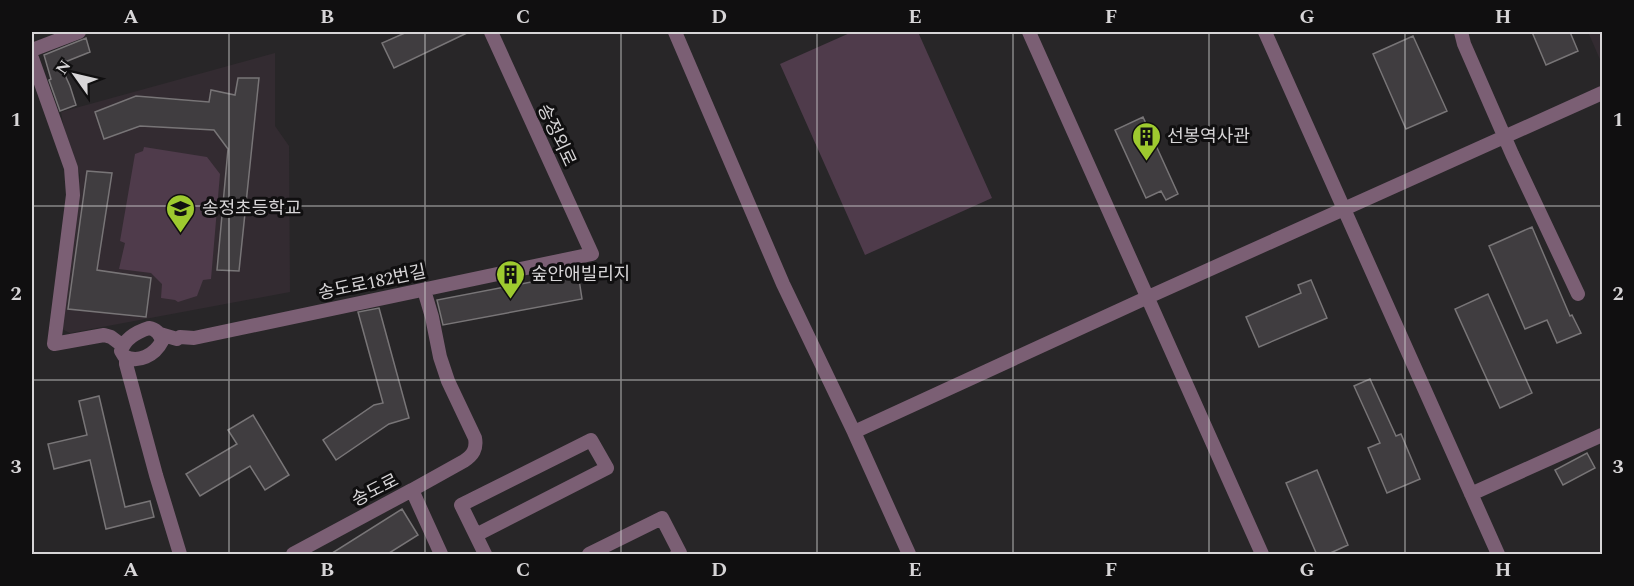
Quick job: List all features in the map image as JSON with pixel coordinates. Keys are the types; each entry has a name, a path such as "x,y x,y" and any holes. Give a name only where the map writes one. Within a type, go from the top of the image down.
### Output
{"street":[{"path":"32,50 80,32"},
{"name":"송정외로","path":"491,32 592,254"},
{"path":"675,32 783,284 855,432 909,555"},
{"path":"1029,32 1262,555"},
{"path":"1265,32 1498,555"},
{"path":"1461,32 1464,44 1505,137 1578,294"},
{"path":"32,58 71,168 73,195 54,344 104,335 111,337 125,352 132,360 140,359 155,350 162,341 160,334 153,328 142,330 125,342 125,352 126,364 180,555"},
{"path":"855,432 1602,93"},
{"name":"송도로182번길","path":"160,334 177,339 180,337 194,338 592,254"},
{"path":"412,490 471,456 476,445 475,438 448,381 424,290"},
{"path":"1471,495 1602,435"},
{"path":"476,535 606,468 591,440 461,505 485,555"},
{"name":"송도로","path":"293,555 412,490 441,555"},
{"path":"589,555 662,518 680,553 677,555"}],"shaded area":[{"path":"852,32 918,32 992,198 865,255 780,64"},
{"path":"1588,32 1602,32 1602,64"},
{"name":"송정초등학교","path":"275,53 275,126 289,146 290,292 70,333 62,329 80,175 61,112"},
{"path":"144,147 207,157 220,174 211,279 203,280 197,296 178,302 161,298 162,284 151,273 119,269 125,243 120,241 135,154 143,151"}],"building":[{"path":"407,32 469,32 394,68 382,43"},
{"path":"1532,32 1570,32 1578,51 1546,65"},
{"path":"1413,36 1447,111 1406,129 1373,54"},
{"path":"86,38 90,52 60,64 76,105 60,111 49,80 51,79 44,55"},
{"path":"238,78 259,78 239,271 217,270 228,149 214,130 140,126 104,139 95,112 136,96 209,102 211,90 235,95"},
{"name":"선봉역사관","path":"1143,117 1178,194 1166,200 1161,191 1146,198 1115,130"},
{"path":"87,171 112,173 97,270 151,278 146,317 68,309"},
{"path":"1532,227 1570,316 1572,315 1581,333 1557,343 1547,320 1525,329 1489,246"},
{"name":"숲안애빌리지","path":"578,273 582,299 443,325 437,300"},
{"path":"1311,280 1327,318 1259,347 1246,317 1301,293 1298,285"},
{"path":"1488,294 1532,393 1500,408 1455,309"},
{"path":"379,308 409,418 389,424 336,460 323,440 374,405 383,403 358,312"},
{"path":"1370,379 1396,436 1401,434 1420,479 1387,493 1368,448 1380,443 1354,386"},
{"path":"99,396 125,507 150,501 154,517 106,529 90,460 54,469 48,444 87,435 79,401"},
{"path":"253,415 289,475 265,490 250,466 200,496 186,474 237,444 228,430"},
{"path":"1587,453 1595,468 1563,485 1555,470"},
{"path":"1317,470 1348,545 1326,555 1317,555 1286,483"},
{"path":"402,509 418,535 386,555 329,555"}],"place":[{"name":"선봉역사관","path":"1146,162"},
{"name":"송정초등학교","path":"181,234"},
{"name":"숲안애빌리지","path":"510,300"}]}
